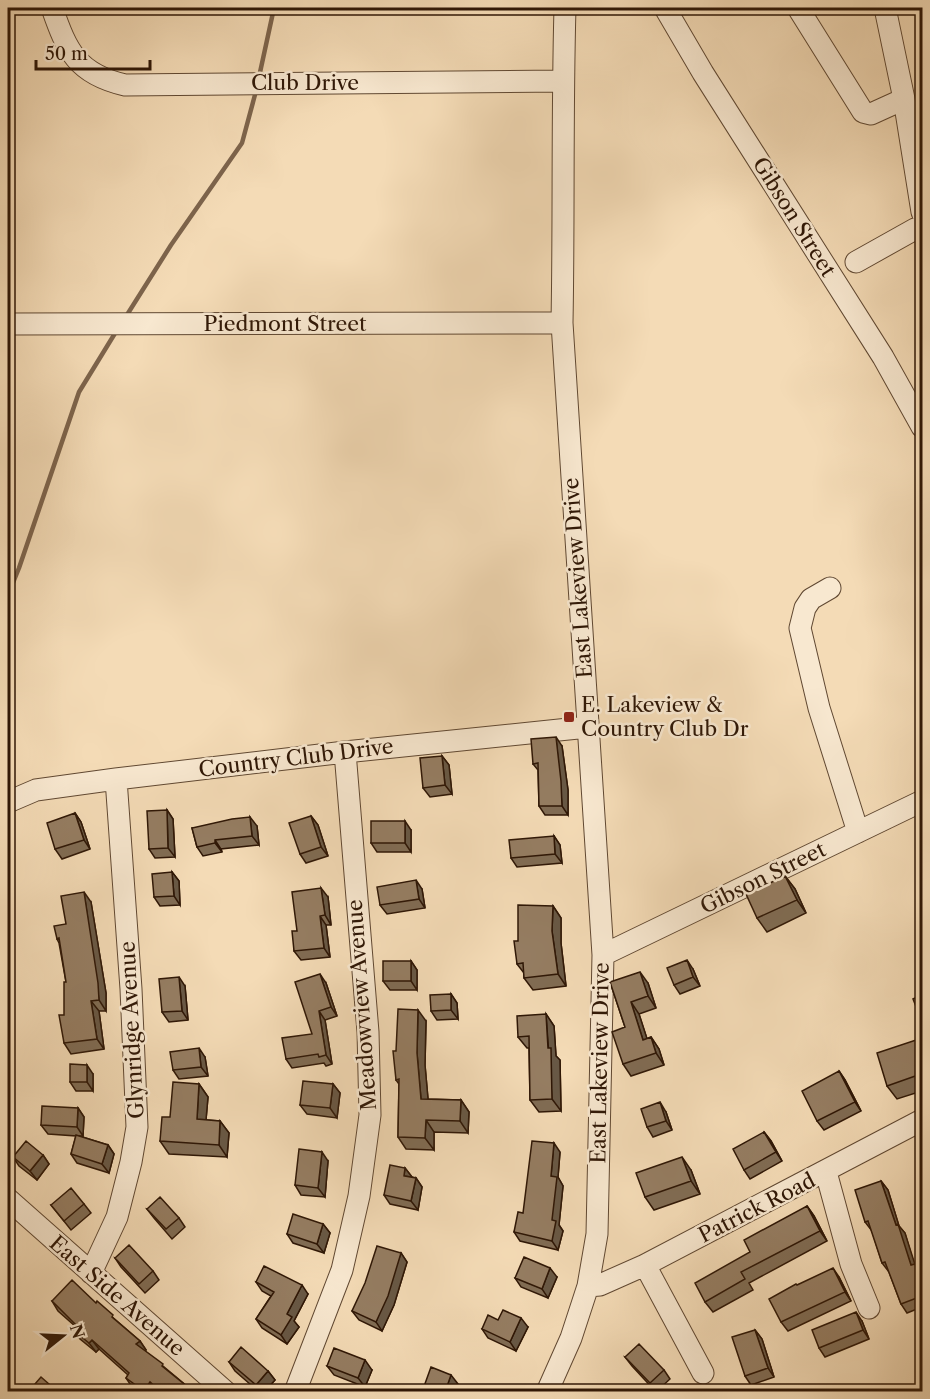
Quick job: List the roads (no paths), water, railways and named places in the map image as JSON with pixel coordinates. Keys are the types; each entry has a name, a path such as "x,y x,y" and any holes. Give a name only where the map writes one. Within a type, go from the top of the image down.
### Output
{"street":[{"name":"Club Drive","path":"52,8 62,38 74,57 90,72 105,80 125,85 563,81"},
{"name":"East Lakeview Drive","path":"547,1392 571,1338 588,1286 597,1234 603,955 562,323 565,8"},
{"name":"Gibson Street","path":"665,8 703,73 883,357 922,427"},
{"path":"798,8 863,112 871,114 904,99"},
{"path":"885,8 904,99 922,212"},
{"path":"856,262 915,229 922,228"},
{"name":"Piedmont Street","path":"8,324 562,323"},
{"path":"830,588 811,599 805,608 800,628 819,708 858,832"},
{"name":"Country Club Drive","path":"8,802 36,790 116,779 588,727"},
{"name":"Meadowview Avenue","path":"295,1392 342,1270 359,1196 370,1115 368,1032 356,913 345,752"},
{"name":"Glynridge Avenue","path":"91,1274 117,1217 131,1162 137,1126 131,988 116,779"},
{"name":"Gibson Street","path":"603,955 922,801"},
{"name":"Patrick Road","path":"588,1286 600,1286 645,1265 922,1120"},
{"path":"826,1172 851,1264 869,1308"},
{"name":"East Side Avenue","path":"8,1199 226,1392"},
{"path":"645,1265 703,1373"}],"waterway":[{"path":"259,77 274,8"},
{"path":"125,318 171,245 242,143 256,91"},
{"path":"8,595 79,392 117,330"}],"place":[{"name":"E. Lakeview & Country Club Dr","path":"569,717"}]}
